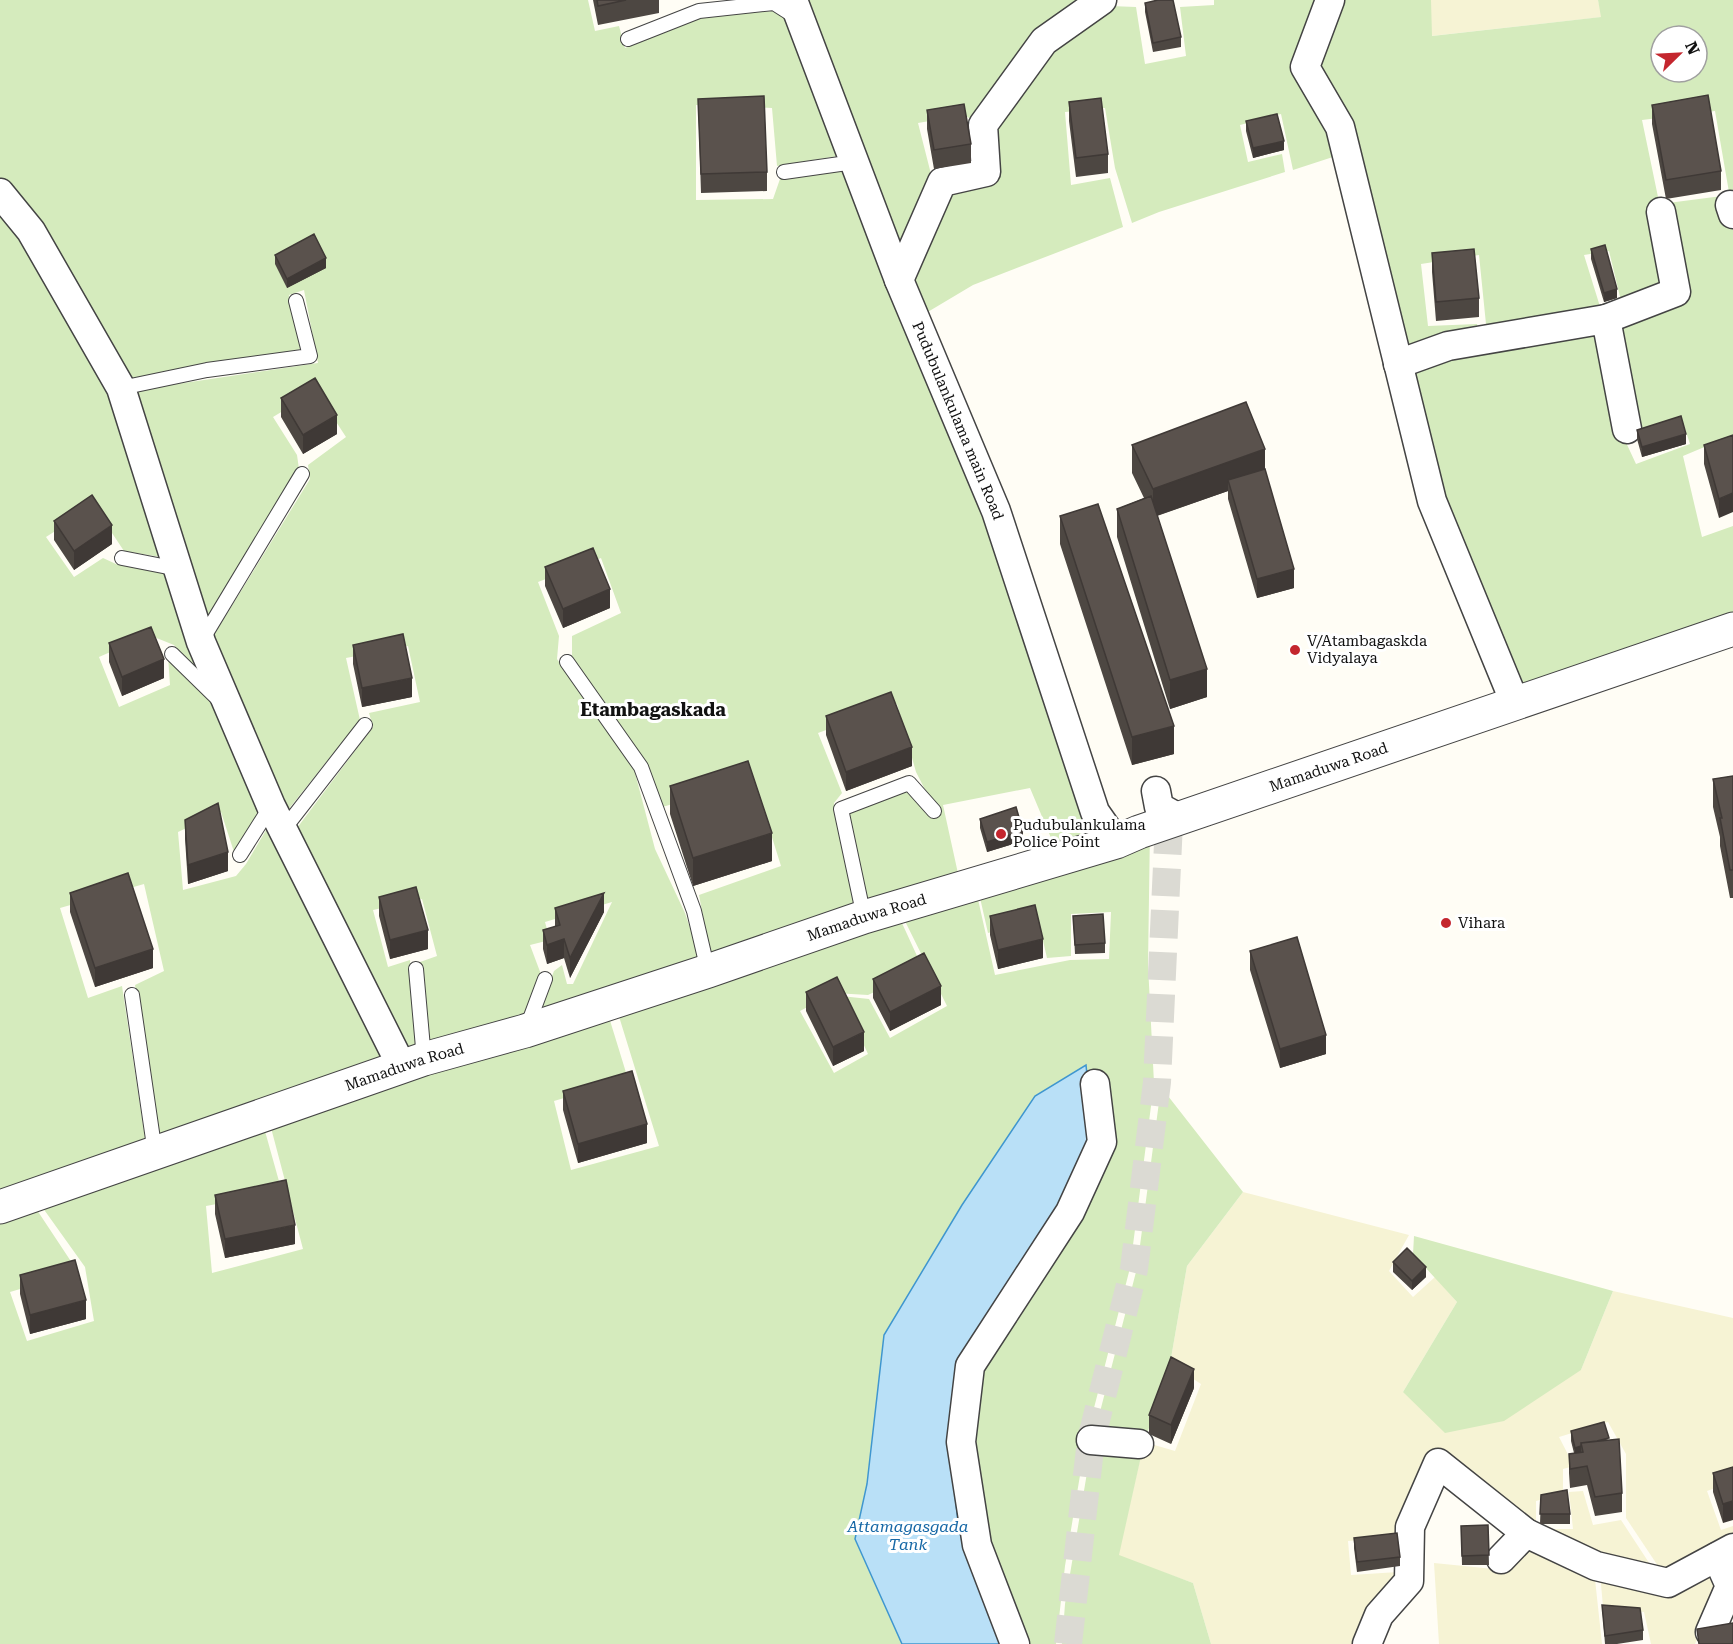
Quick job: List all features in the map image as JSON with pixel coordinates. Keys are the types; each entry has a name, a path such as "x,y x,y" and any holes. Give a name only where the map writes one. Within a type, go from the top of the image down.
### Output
{"street":[{"path":"899,280 942,182 986,172 983,125 1044,41 1102,0"},
{"path":"1330,0 1305,67 1340,127 1432,501 1515,703"},
{"name":"Pudubulankulama main Road","path":"797,10 899,280 996,511 1095,812 1116,842"},
{"path":"0,193 31,231 121,387 201,642 278,817 413,1063"},
{"path":"1398,364 1448,346 1606,319 1676,292 1661,212"},
{"path":"1606,319 1627,429"},
{"name":"Mamaduwa Road","path":"0,1207 413,1063 525,1031 864,917 1116,842 1179,818 1733,629"},
{"path":"1156,791 1159,807 1179,818"},
{"path":"1015,1644 977,1545 961,1442 970,1366 1070,1212 1102,1142 1095,1084"},
{"path":"1091,1440 1138,1444"},
{"path":"1367,1644 1379,1615 1409,1581 1410,1527 1438,1463 1526,1533 1596,1566 1668,1583 1725,1553 1731,1587 1710,1632"},
{"path":"1501,1559 1526,1533"}],"lane":[{"path":"628,39 699,11 774,3 797,10"},
{"path":"784,172 854,162"},
{"path":"121,387 207,370 310,356 297,301"},
{"path":"201,642 302,474"},
{"path":"122,558 178,569"},
{"path":"172,654 232,713"},
{"path":"567,662 641,767 694,911 708,971"},
{"path":"240,855 365,725"},
{"path":"864,917 841,808 909,783 934,810"},
{"path":"413,1063 416,969"},
{"path":"525,1031 545,979"},
{"path":"132,995 155,1153"}],"shaded area":[{"path":"1431,0 1598,0 1602,17 1431,36"},
{"path":"1243,1192 1409,1235 1389,1271 1413,1297 1435,1277 1457,1302 1403,1392 1581,1370 1613,1291 1733,1318 1733,1482 1707,1491 1721,1530 1733,1526 1733,1542 1666,1578 1626,1518 1626,1454 1608,1422 1559,1437 1574,1466 1563,1469 1563,1494 1536,1501 1536,1529 1573,1529 1569,1492 1583,1491 1593,1525 1621,1520 1659,1578 1527,1529 1432,1453 1398,1537 1348,1541 1351,1575 1398,1572 1359,1644 1211,1644 1193,1583 1118,1556 1144,1442 1175,1451 1201,1384 1170,1364 1187,1266"},
{"path":"1528,1538 1594,1570 1602,1644 1439,1644 1434,1563 1494,1569"},
{"path":"1712,1566 1723,1584 1695,1644 1651,1644 1644,1612 1603,1607 1600,1573"}],"green space":[{"path":"0,0 588,0 595,31 619,26 625,48 700,17 774,11 795,21 844,155 777,166 772,108 696,105 696,200 773,199 780,179 851,169 1075,752 1092,838 1054,845 1030,788 943,805 959,878 867,911 847,812 904,790 938,815 916,772 897,704 818,733 842,793 834,803 859,914 711,959 699,895 781,866 754,780 659,808 647,763 572,658 572,636 621,613 601,558 538,582 559,636 557,659 634,769 655,849 685,913 702,964 535,1020 554,971 562,965 567,984 573,984 612,902 545,922 550,940 530,945 542,977 520,1024 430,1050 420,962 437,956 422,899 373,910 388,967 410,960 418,1050 403,1056 294,832 373,727 369,713 420,702 408,646 346,658 360,720 283,816 209,643 310,479 308,465 346,437 316,391 273,417 297,455 299,469 202,629 130,391 318,363 304,290 289,295 302,349 125,380 0,179"},
{"path":"801,0 1087,0 976,122 964,115 918,123 932,178 902,263"},
{"path":"1214,0 1323,0 1293,72 1339,155 1293,170 1281,114 1240,125 1248,162 1282,154 1285,172 1159,212 1132,223 1115,168 1105,108 1065,112 1071,185 1110,178 1123,227 973,285 921,316 907,283 947,187 989,124 1054,45 1110,6 1136,7 1145,64 1186,56 1180,7 1214,5"},
{"path":"1339,0 1431,0 1432,36 1601,17 1598,0 1733,0 1733,206 1715,111 1642,120 1658,197 1668,203 1722,196 1733,229 1733,435 1683,456 1702,537 1733,526 1733,619 1503,699 1408,369 1601,325 1623,436 1636,464 1690,444 1682,420 1636,432 1614,323 1668,288 1622,305 1609,251 1584,255 1602,313 1487,334 1479,255 1421,264 1428,326 1477,324 1479,335 1404,357 1313,65"},
{"path":"0,203 116,391 167,558 124,551 94,506 46,537 74,577 103,558 116,564 175,576 210,683 174,645 149,635 99,657 119,707 170,685 168,656 228,717 263,805 234,852 221,812 178,832 183,890 236,876 246,864 272,820 393,1063 160,1141 135,985 164,971 144,884 60,908 88,998 122,986 147,1151 0,1195"},
{"path":"1150,828 1148,965 1154,1083 1130,1268 1086,1439 1065,1566 1056,1644 1020,1644 985,1545 969,1442 979,1369 1088,1083 1086,1065 1035,1096 962,1205 884,1335 867,1484 855,1539 902,1644 0,1644 0,1217 33,1204 78,1272 10,1292 27,1341 94,1321 85,1267 40,1204 263,1124 282,1192 206,1206 212,1273 303,1249 270,1124 608,1014 628,1079 554,1101 571,1170 659,1146 617,1010 896,910 923,969 868,995 834,993 800,1011 834,1073 868,1054 841,996 869,999 890,1038 947,1006 899,909 975,886 995,975 1070,960 1109,959 1111,912 1071,914 1071,956 1047,958 1038,919 988,933 978,889"},
{"path":"1161,1087 1243,1192 1187,1266 1170,1364 1144,1443 1119,1555 1193,1583 1211,1644 1062,1644 1065,1604 1092,1443 1137,1268"},
{"path":"1414,1236 1613,1291 1581,1370 1504,1421 1445,1433 1403,1392 1457,1302 1413,1254"}],"water":[{"name":"Attamagasgada Tank","path":"1086,1065 1094,1144 949,1440 959,1531 1001,1644 902,1644 855,1539 867,1484 884,1335 962,1205 1035,1096"}],"building":[{"path":"597,0 626,0 598,6"},
{"path":"1173,0 1181,37 1153,43 1145,3"},
{"path":"1708,95 1721,171 1666,180 1652,105"},
{"path":"764,96 767,172 701,174 698,99"},
{"path":"1101,98 1108,154 1076,158 1069,102"},
{"path":"964,104 971,144 934,150 927,110"},
{"path":"1277,114 1284,141 1253,148 1246,121"},
{"path":"314,234 326,258 287,279 275,255"},
{"path":"1605,245 1617,289 1604,293 1591,249"},
{"path":"1474,249 1479,298 1436,302 1432,253"},
{"path":"315,378 337,415 303,435 281,398"},
{"path":"1246,402 1265,449 1153,489 1132,445"},
{"path":"1681,416 1686,434 1642,447 1637,430"},
{"path":"1733,435 1733,493 1719,499 1704,445"},
{"path":"1265,469 1294,569 1257,579 1228,480"},
{"path":"92,495 112,525 74,551 54,521"},
{"path":"1151,496 1207,669 1170,680 1117,509"},
{"path":"1098,504 1174,726 1132,737 1060,516"},
{"path":"593,548 610,589 563,609 545,567"},
{"path":"151,627 164,659 122,677 109,643"},
{"path":"403,634 412,678 362,688 353,645"},
{"path":"891,692 912,747 846,772 826,716"},
{"path":"748,761 772,833 693,858 670,786"},
{"path":"1733,776 1733,870 1730,870 1713,779"},
{"path":"218,803 228,852 188,865 185,820"},
{"path":"1016,807 1023,831 987,842 980,819"},
{"path":"128,873 153,949 95,968 70,893"},
{"path":"416,887 428,930 390,940 379,897"},
{"path":"604,893 570,958 564,939 547,945 543,930 560,925 555,908"},
{"path":"1035,905 1043,939 998,950 990,916"},
{"path":"1103,914 1105,943 1075,945 1073,916"},
{"path":"1297,937 1326,1035 1280,1049 1250,951"},
{"path":"924,953 941,986 890,1012 873,979"},
{"path":"837,977 864,1032 833,1047 806,992"},
{"path":"632,1071 647,1124 578,1144 563,1091"},
{"path":"286,1180 295,1225 225,1239 215,1195"},
{"path":"1407,1248 1426,1267 1412,1281 1393,1262"},
{"path":"75,1260 86,1300 30,1315 20,1275"},
{"path":"1171,1357 1194,1369 1171,1425 1149,1415"},
{"path":"1604,1422 1609,1438 1581,1443 1581,1446 1575,1448 1571,1431"},
{"path":"1619,1439 1622,1493 1595,1497 1587,1466 1570,1469 1569,1454 1583,1452 1581,1443"},
{"path":"1733,1467 1733,1501 1723,1504 1713,1473"},
{"path":"1567,1490 1570,1514 1540,1514 1541,1495"},
{"path":"1488,1525 1489,1555 1462,1556 1461,1526"},
{"path":"1397,1533 1400,1557 1357,1562 1354,1538"},
{"path":"1602,1605 1640,1608 1643,1630 1605,1636"},
{"path":"1733,1623 1733,1644 1699,1644 1697,1629"}],"tunnel":[{"path":"1068,1644 1091,1440 1134,1269 1157,1082 1169,822"}],"place":[{"name":"V/Atambagaskda Vidyalaya","path":"1295,650"},
{"name":"Pudubulankulama Police Point","path":"1001,834"},
{"name":"Vihara","path":"1446,923"}],"district":[{"name":"Etambagaskada","path":"653,709"}]}
